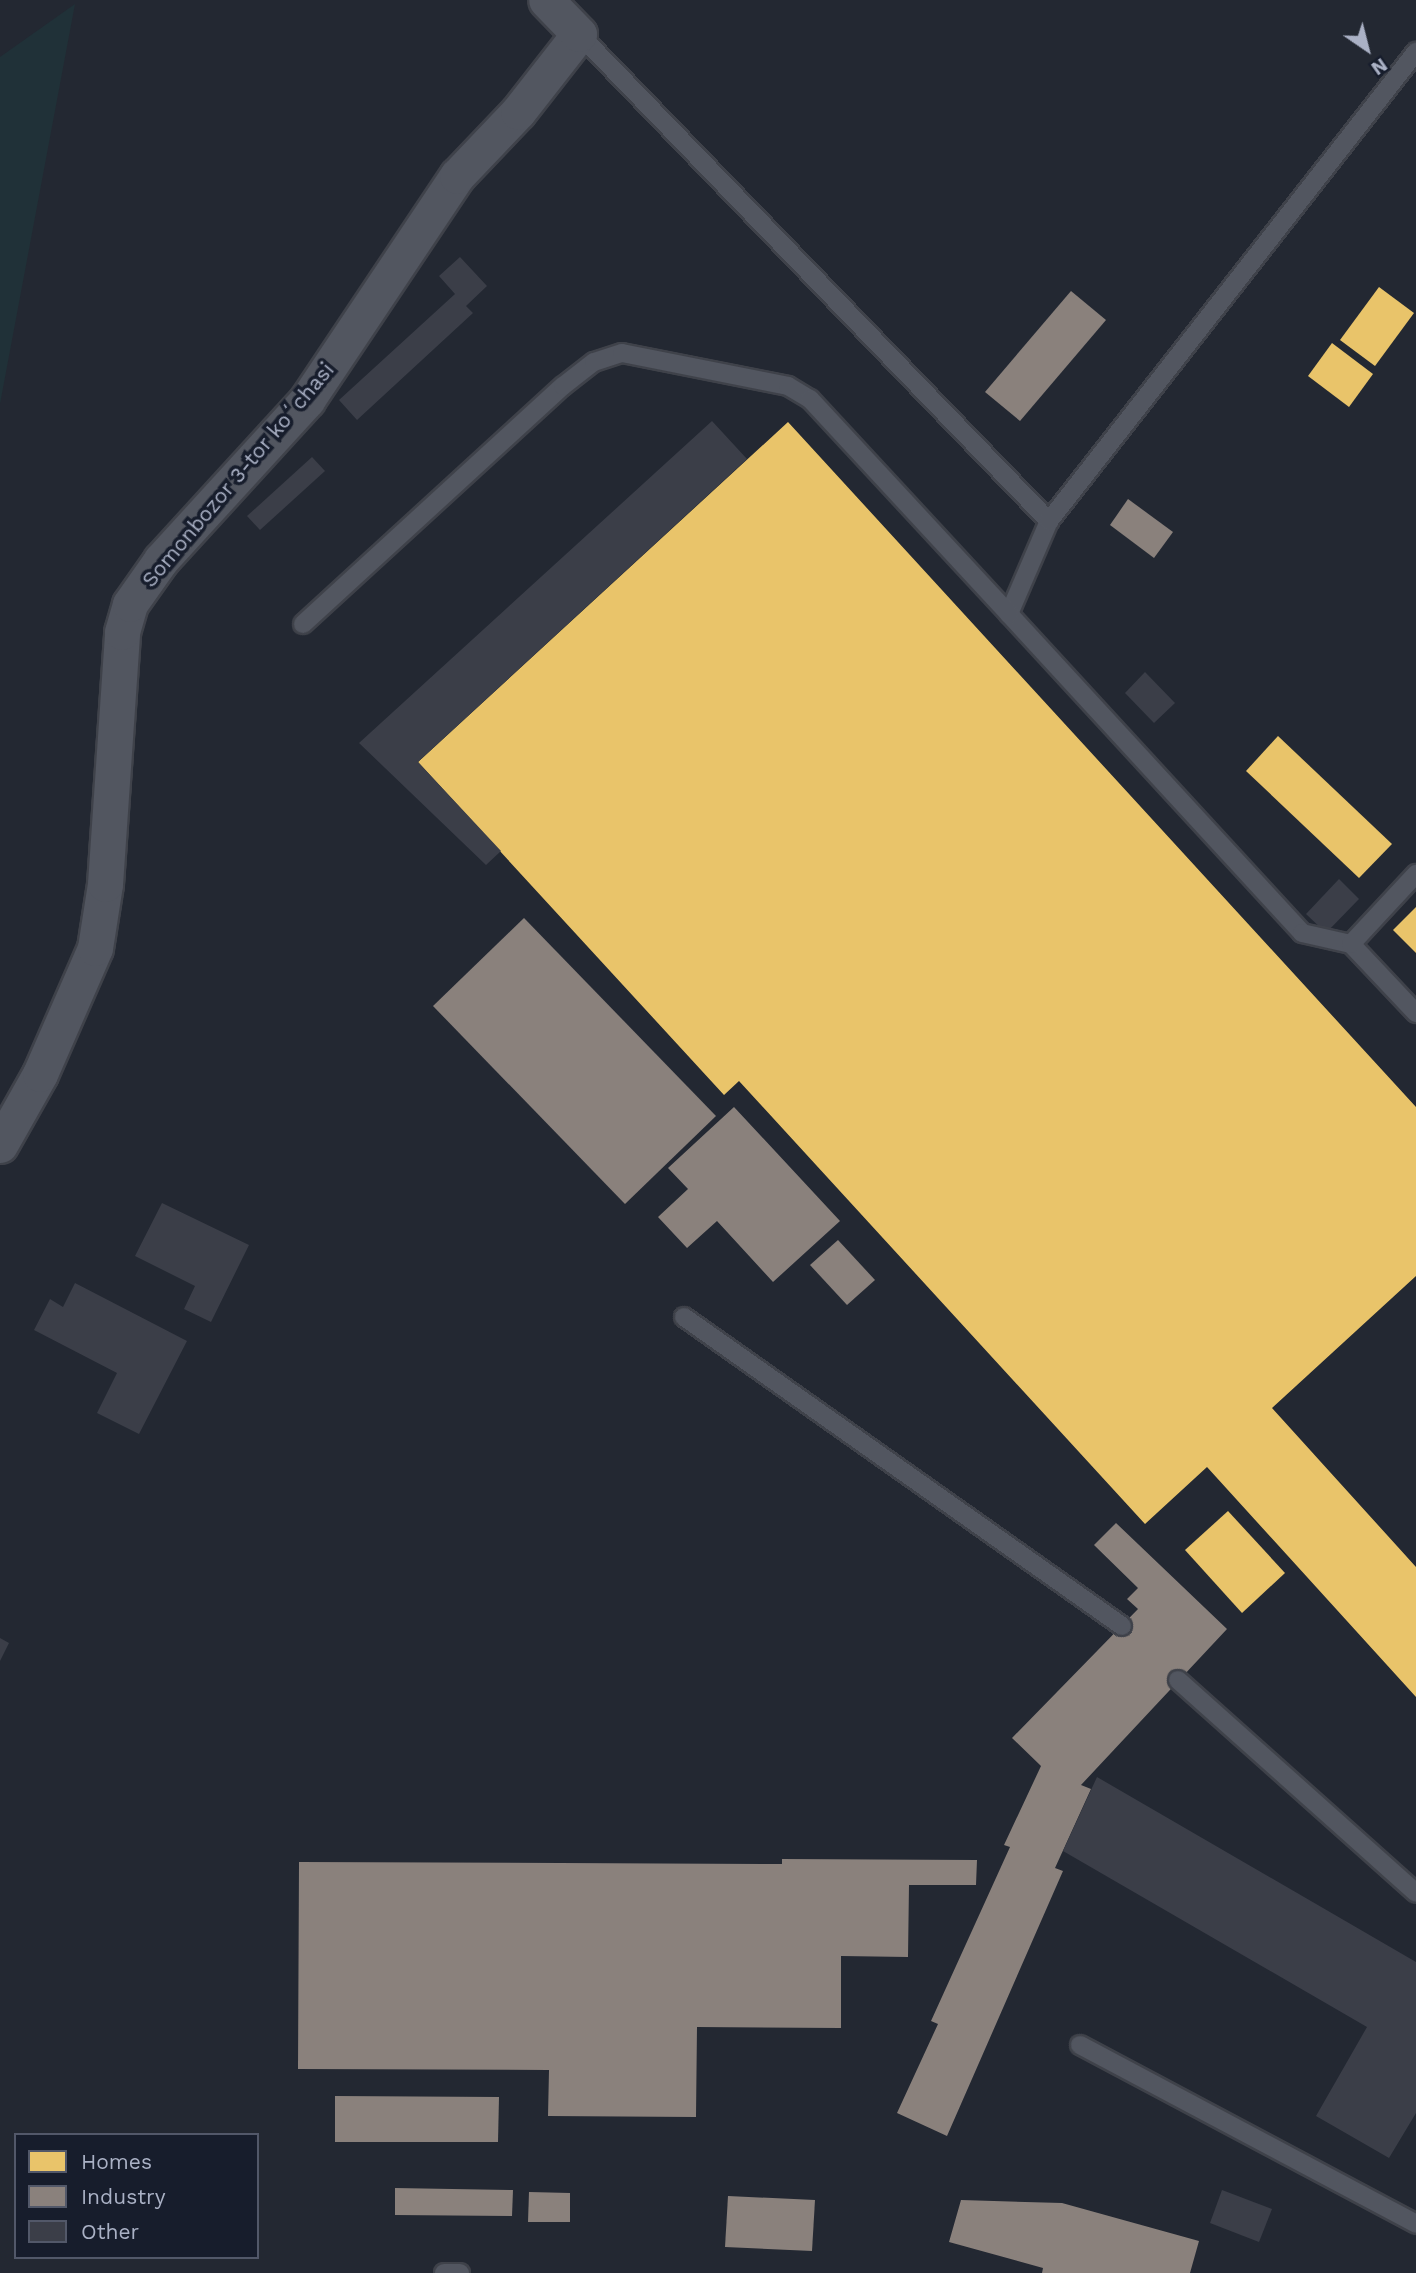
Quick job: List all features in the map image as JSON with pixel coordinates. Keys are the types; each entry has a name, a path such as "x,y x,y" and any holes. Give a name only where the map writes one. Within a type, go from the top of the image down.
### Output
{"street":[{"path":"546,0 579,34"},
{"name":"Somonbozor 3-tor koʻchasi","path":"0,1145 40,1074 95,948 105,884 122,632 130,604 161,559 307,400 457,176 518,112 579,34"}],"lane":[{"path":"579,34 1048,520"},
{"path":"1009,614 1048,520 1416,52"},
{"path":"303,624 563,386 594,362 622,353 788,386 810,400 1302,933 1351,944 1416,1013"},
{"path":"1351,944 1416,874"},
{"path":"684,1317 1122,1626"},
{"path":"1178,1681 1416,1893"},
{"path":"1080,2045 1415,2222"},
{"path":"443,2273 460,2273"}],"shaded area":[{"path":"75,4 0,404 0,57"}],"building: Homes":[{"path":"1379,287 1414,313 1375,366 1340,340"},
{"path":"1332,343 1373,374 1349,407 1308,376"},
{"path":"788,422 1416,1107 1416,1276 1272,1408 1416,1567 1416,1697 1207,1467 1145,1524 739,1081 724,1095 418,762"},
{"path":"1278,736 1392,844 1359,878 1246,771"},
{"path":"1416,907 1416,953 1393,930"},
{"path":"1228,1511 1285,1573 1242,1613 1185,1550"}],"building: Industry":[{"path":"1071,291 1106,320 1020,421 985,392"},
{"path":"1128,499 1173,532 1154,558 1110,525"},
{"path":"524,918 716,1116 625,1204 433,1006"},
{"path":"734,1107 840,1221 773,1282 717,1221 687,1248 658,1217 688,1189 668,1168"},
{"path":"838,1240 875,1280 847,1305 810,1265"},
{"path":"1116,1523 1227,1629 1081,1785 1091,1789 1055,1868 1063,1871 947,2136 897,2113 938,2024 931,2021 1010,1847 1004,1845 1041,1766 1012,1738 1138,1609 1127,1599 1138,1588 1094,1545"},
{"path":"782,1859 977,1860 976,1885 909,1885 908,1957 841,1956 841,2028 697,2027 696,2117 548,2116 549,2070 298,2069 299,1862 782,1864"},
{"path":"335,2096 499,2097 498,2142 335,2142"},
{"path":"395,2188 513,2190 512,2216 395,2215"},
{"path":"529,2192 570,2193 570,2222 528,2222"},
{"path":"728,2196 815,2200 812,2251 725,2247"},
{"path":"961,2200 1062,2203 1199,2241 1190,2273 1042,2273 1043,2268 949,2242"}],"building: Other":[{"path":"460,257 487,286 466,306 473,313 357,420 339,400 455,294 439,276"},
{"path":"712,421 747,459 418,762 501,851 486,865 359,743"},
{"path":"312,457 325,471 260,530 247,516"},
{"path":"1145,672 1175,703 1154,723 1125,693"},
{"path":"1339,879 1359,899 1326,933 1306,914"},
{"path":"162,1203 249,1245 211,1322 184,1309 195,1286 135,1256"},
{"path":"75,1283 187,1341 139,1434 97,1413 117,1373 34,1330 50,1299 63,1307"},
{"path":"0,1638 9,1643 0,1661"},
{"path":"1097,1777 1416,1962 1416,2113 1389,2158 1316,2116 1367,2027 1063,1851"},
{"path":"1222,2190 1272,2209 1259,2242 1210,2223"}]}
